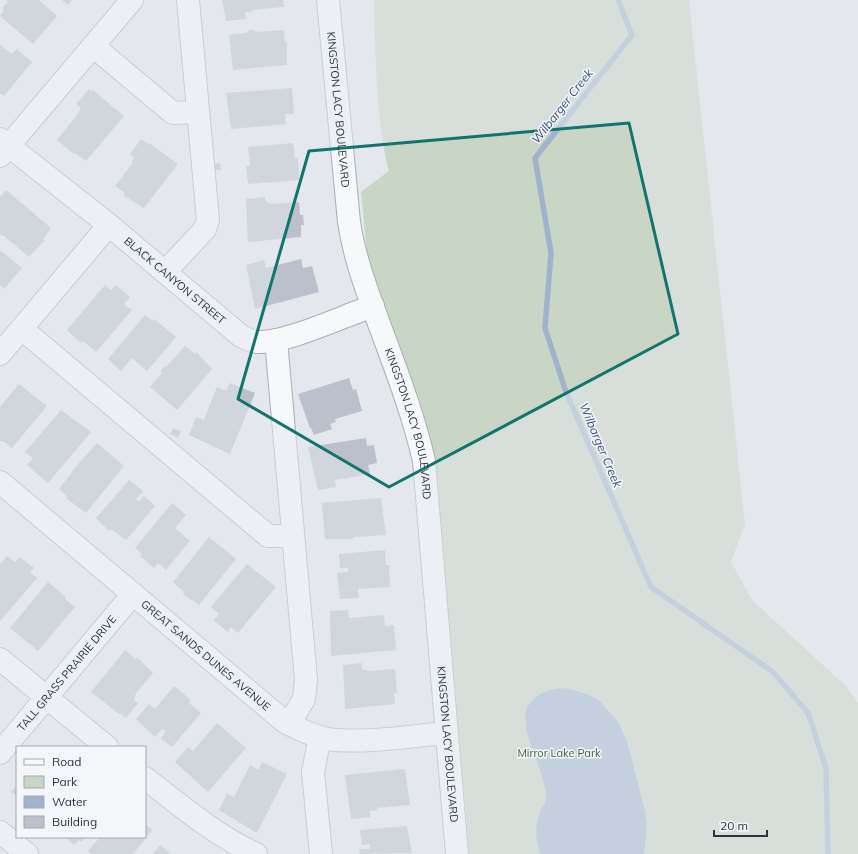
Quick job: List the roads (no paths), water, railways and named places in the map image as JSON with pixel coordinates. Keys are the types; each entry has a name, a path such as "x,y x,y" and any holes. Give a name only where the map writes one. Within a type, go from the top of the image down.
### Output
{"street":[{"path":"3,147 132,0"},
{"path":"165,272 207,225 188,0"},
{"name":"KINGSTON LACY BOULEVARD","path":"328,0 349,222 353,247 396,370 419,440 424,461 457,854"},
{"path":"93,46 173,113 198,112"},
{"name":"BLACK CANYON STREET","path":"3,147 109,225 241,336 250,341 259,343 276,340 373,306"},
{"path":"0,354 109,225"},
{"path":"22,328 268,536 293,536"},
{"path":"276,340 306,694 289,724"},
{"name":"GREAT SANDS DUNES AVENUE","path":"0,482 289,724 320,737 350,740 446,733"},
{"name":"TALL GRASS PRAIRIE DRIVE","path":"0,753 133,594"},
{"path":"0,659 106,746"},
{"path":"320,737 313,772 321,854"},
{"path":"146,779 196,819 221,835 256,854"},
{"path":"0,832 26,854"}],"water":[{"path":"559,688 570,689 587,694 599,700 619,723 628,745 645,811 647,825 644,854 540,854 536,828 538,817 545,802 546,796 543,780 527,732 525,717 529,705 539,695"}],"waterway":[{"name":"Wilbarger Creek","path":"618,0 632,35 535,158 551,253 545,328 566,392 651,587 773,672 808,713 826,768 828,854"}],"park label":[{"name":"Mirror Lake Park","path":"559,753"}]}
